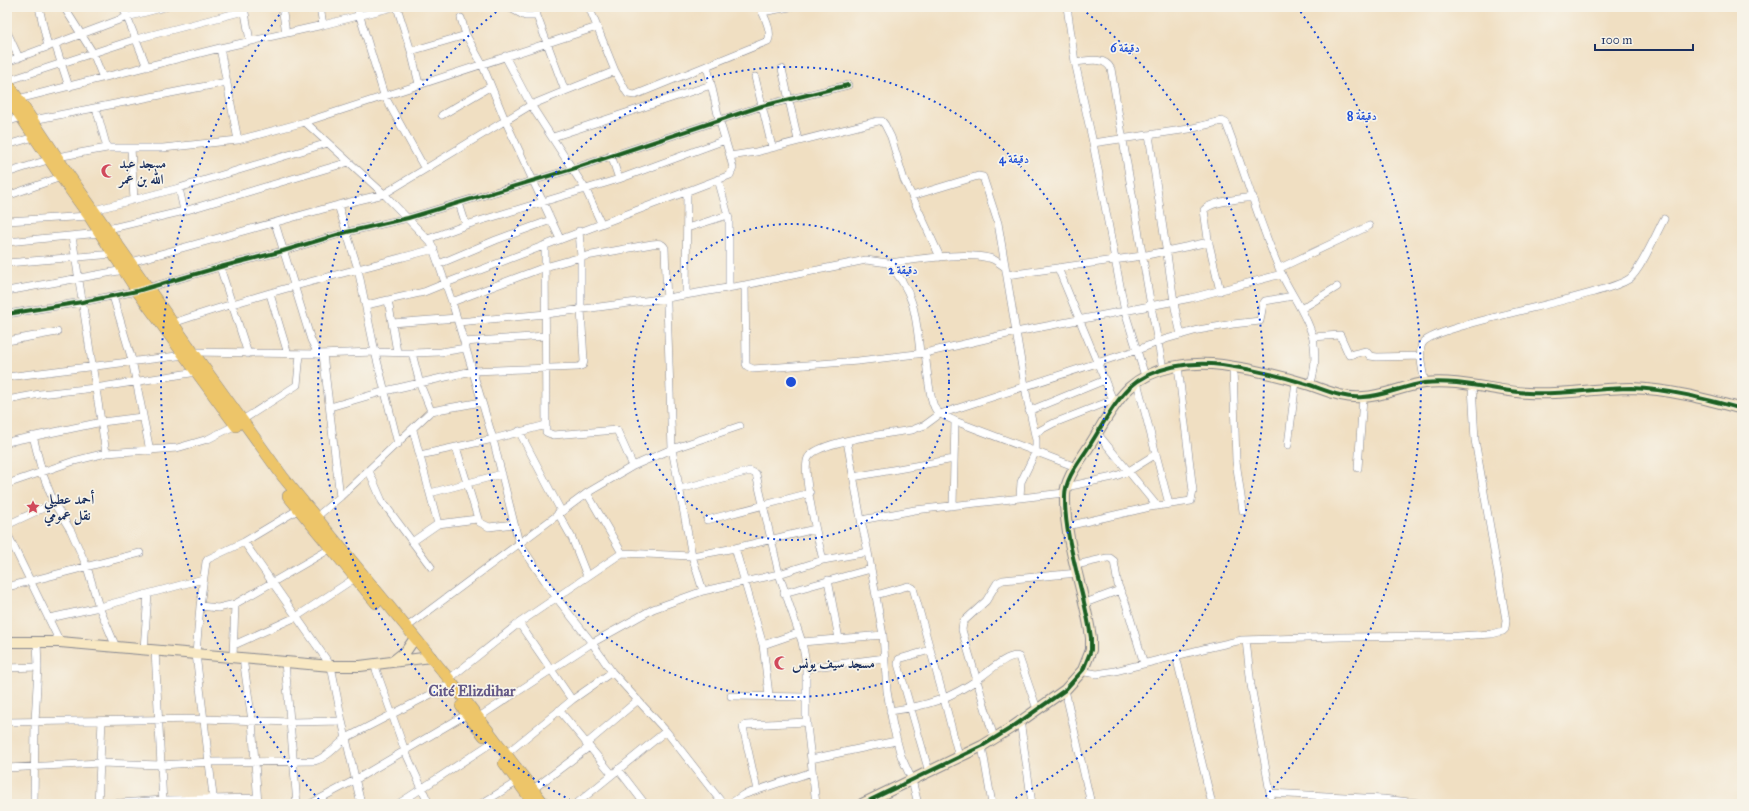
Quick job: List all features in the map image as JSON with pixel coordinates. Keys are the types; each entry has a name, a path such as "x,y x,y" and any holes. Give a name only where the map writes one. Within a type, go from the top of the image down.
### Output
{"main road":[{"path":"7,81 10,98 21,117 34,137 53,159 104,231 127,266 137,291 189,353 299,509 313,520 407,627 414,641"},
{"path":"10,98 33,120 61,177 91,213"},
{"path":"104,231 114,254 148,288 173,323 197,372 282,477 313,520 330,549 414,641 447,683 479,717 506,754 534,804"},
{"path":"447,683 467,714 490,744 520,780 532,790 544,804"}],"street":[{"path":"39,7 52,45 69,86"},
{"path":"64,7 92,53 102,78"},
{"path":"123,7 147,67"},
{"path":"7,62 81,34 165,7"},
{"path":"282,7 286,33"},
{"path":"320,7 323,25"},
{"path":"10,98 69,86 220,48 323,25 358,11 393,7"},
{"path":"397,7 411,51 419,84"},
{"path":"508,7 525,16 537,16"},
{"path":"536,7 537,16 546,43 565,91"},
{"path":"589,7 615,71 628,94 635,95 768,41 770,38 769,32 761,10 790,7"},
{"path":"1067,7 1075,62 1093,143 1114,260 1125,312 1137,350 1141,379 1156,454 1169,504"},
{"path":"7,81 136,39 244,9 250,41"},
{"path":"358,11 384,96 425,169"},
{"path":"461,18 466,35 482,64 505,120 560,239"},
{"path":"7,173 53,159 107,148 182,147 238,140 305,122 597,27"},
{"path":"7,32 18,58"},
{"path":"411,51 466,35"},
{"path":"220,48 238,140"},
{"path":"505,56 531,105 586,190 601,223"},
{"path":"1075,62 1101,60 1109,65 1151,306 1164,369"},
{"path":"366,305 424,292 579,231 730,175 733,171 730,156 719,119 707,66"},
{"path":"782,70 798,140"},
{"path":"7,291 79,279 384,194 531,105 615,71"},
{"path":"755,77 772,148"},
{"path":"33,120 227,82"},
{"path":"553,137 711,85"},
{"path":"7,314 82,302 137,291 220,267 283,252 347,232 408,218 572,169 762,106 848,85"},
{"path":"442,115 491,86"},
{"path":"96,108 107,148"},
{"path":"7,122 21,117"},
{"path":"1093,143 1122,140 1189,129 1224,121 1226,123 1281,271 1293,296 1309,323 1313,337 1315,369 1310,386"},
{"path":"305,122 384,194 428,239 434,248 458,320 472,371 494,439 519,543 556,597 592,642 612,672 666,731 723,804"},
{"path":"730,156 772,148 870,122 882,122 891,137 904,180 940,257"},
{"path":"1149,135 1174,301 1181,335"},
{"path":"7,145 34,137"},
{"path":"428,239 466,225 586,190 726,140"},
{"path":"7,221 91,213 328,143"},
{"path":"131,148 134,200"},
{"path":"611,155 619,179"},
{"path":"7,242 72,236 104,231 184,211 349,162"},
{"path":"912,196 978,176 983,176 998,222 1029,411 1035,433 1036,451 1021,482 1020,497"},
{"path":"7,196 61,177"},
{"path":"718,179 728,215 729,287"},
{"path":"178,188 184,211"},
{"path":"686,294 687,191"},
{"path":"1220,291 1204,214 1206,207 1253,197"},
{"path":"459,203 466,225"},
{"path":"338,206 358,269 375,352 398,444"},
{"path":"687,228 728,215"},
{"path":"1424,383 1421,356 1422,343 1429,338 1488,319 1604,289 1630,278 1638,268 1664,219"},
{"path":"439,264 496,240 551,220"},
{"path":"275,224 311,340 321,354 330,407 340,498"},
{"path":"745,285 746,364 749,368 762,369 858,361 922,353 1016,332 1125,312 1220,291 1281,271 1369,226"},
{"path":"330,407 385,391 472,371 578,367 583,365 581,257 579,231"},
{"path":"72,236 106,453"},
{"path":"1007,275 1142,256 1209,242"},
{"path":"452,302 545,267 581,257 652,244 660,244 665,248 672,449 692,556 703,591"},
{"path":"545,245 546,432 550,435 617,430 633,466"},
{"path":"173,323 231,303 270,294 434,248"},
{"path":"7,263 114,254"},
{"path":"392,323 546,314 667,298 745,285 866,260 888,263 940,257 983,257 993,260 1005,267"},
{"path":"888,263 900,277 912,300 932,400 936,410 940,414 955,421 1076,467"},
{"path":"220,267 248,354"},
{"path":"1058,268 1078,320 1114,402"},
{"path":"1301,309 1337,287"},
{"path":"270,294 288,354"},
{"path":"113,296 132,360 135,382 150,451"},
{"path":"823,560 815,529 806,468 808,457 827,445 912,430 925,425 940,414 1096,362 1137,350 1166,338 1224,325 1260,321 1264,302 1293,296"},
{"path":"388,300 397,352"},
{"path":"7,341 57,332"},
{"path":"1313,337 1340,335 1349,355 1366,351 1370,356 1377,357 1421,356"},
{"path":"7,377 93,367 132,360 189,353 321,354 397,352 412,354 441,352 465,345 545,336"},
{"path":"7,484 74,461 106,453 177,448 208,439 238,423 297,385 300,354"},
{"path":"412,354 420,384 431,411"},
{"path":"862,804 982,746 1065,690 1083,670 1091,650 1092,638 1068,526 1065,490 1076,467 1114,402 1141,379 1164,369 1178,366 1213,364 1296,381 1340,395 1363,398 1424,383 1450,383 1533,393 1612,389 1650,389 1694,396 1742,409"},
{"path":"1068,526 1157,506 1191,501 1193,495 1178,366"},
{"path":"1233,367 1236,461 1243,511"},
{"path":"7,400 197,372"},
{"path":"1029,411 1104,380"},
{"path":"1288,445 1296,381"},
{"path":"1083,670 1085,672 1097,674 1246,640 1340,637 1458,636 1492,634 1506,629 1506,620 1475,440 1472,386"},
{"path":"1358,468 1363,398"},
{"path":"313,520 340,498 413,430 431,411 482,402"},
{"path":"1035,433 1054,423 1114,402"},
{"path":"7,442 102,422 142,417"},
{"path":"953,505 955,421"},
{"path":"420,455 546,426"},
{"path":"407,627 587,492 633,466 672,449 740,426"},
{"path":"413,430 438,524"},
{"path":"519,432 572,538 587,576"},
{"path":"1097,433 1130,471 1157,506"},
{"path":"33,436 42,472 54,503 71,531 87,567 100,607 116,647"},
{"path":"847,441 876,595 885,658 890,711 896,741 904,766 912,780 918,804"},
{"path":"456,447 468,482 477,518 482,524 490,528 514,524"},
{"path":"861,520 915,510 1065,490 1130,471 1156,454"},
{"path":"853,477 954,459"},
{"path":"369,471 382,501 431,567"},
{"path":"680,489 750,471 754,472 758,479 779,574 784,593 802,642 807,668 807,722 816,804"},
{"path":"430,493 502,474"},
{"path":"587,492 622,553"},
{"path":"707,520 810,493"},
{"path":"7,525 54,503"},
{"path":"213,802 210,762 196,654 200,606 206,562 208,559 244,542 299,509"},
{"path":"412,542 438,524 477,518"},
{"path":"7,768 34,768 100,763 161,764 315,761 323,758 346,738 447,683 519,623 622,553 692,556 735,548 815,529"},
{"path":"7,533 50,618 60,642"},
{"path":"244,542 331,666 361,804"},
{"path":"735,548 762,645 769,695"},
{"path":"200,606 218,608 235,604 330,549"},
{"path":"479,717 592,642 653,609 703,591 779,574 823,560 868,552"},
{"path":"7,587 140,553"},
{"path":"994,738 962,624 964,620 986,601 997,583 1003,580 1077,569 1107,558 1112,559 1120,590 1126,604 1144,664"},
{"path":"784,593 871,569"},
{"path":"234,645 296,617 356,578"},
{"path":"50,618 100,607 203,579"},
{"path":"828,580 839,639"},
{"path":"876,595 908,586 913,588 959,757"},
{"path":"1085,603 1120,590"},
{"path":"144,649 148,594"},
{"path":"233,657 235,604"},
{"path":"519,623 572,700"},
{"path":"762,645 798,633"},
{"path":"802,642 882,635"},
{"path":"1246,640 1251,685 1272,804"},
{"path":"392,662 406,651 414,641"},
{"path":"7,642 60,642 352,667 427,658"},
{"path":"34,804 35,722 38,667 37,642"},
{"path":"155,650 163,802"},
{"path":"929,772 898,662 903,658 930,650"},
{"path":"890,711 910,708 944,699 977,680 1008,658 1017,656 1022,663 1037,709"},
{"path":"1176,656 1212,804"},
{"path":"106,804 258,801 252,721 243,658"},
{"path":"807,668 885,658"},
{"path":"285,662 291,722 292,762 297,804"},
{"path":"374,664 405,751 428,804"},
{"path":"7,668 38,667"},
{"path":"506,754 559,710 612,672"},
{"path":"1065,690 1091,804"},
{"path":"731,696 769,695 806,697"},
{"path":"532,790 588,746 638,700"},
{"path":"559,710 588,746 645,804"},
{"path":"310,804 355,780 467,714"},
{"path":"7,722 204,719 291,722 342,721"},
{"path":"1020,720 1032,804"},
{"path":"98,804 102,721"},
{"path":"757,790 743,728 746,725 807,722"},
{"path":"576,804 666,731"},
{"path":"811,759 896,741"},
{"path":"398,804 490,744"},
{"path":"982,746 992,804"},
{"path":"730,804 743,795 812,772"},
{"path":"481,804 520,780"},
{"path":"1270,793 1383,799 1418,803"},
{"path":"1319,804 1320,796"}],"cycle path":[{"path":"7,314 82,302 137,291 347,232 408,218 572,169 762,106 848,85"},
{"path":"862,804 982,746 1011,728 1065,690 1083,670 1091,650 1091,638 1068,531 1065,496 1067,483 1117,402 1129,388 1149,375 1161,370 1185,365 1222,365 1278,376 1350,397 1379,395 1416,384 1437,382 1528,393 1554,393 1631,388 1659,390 1687,395 1742,409"}],"place":[{"name":"مسجد عبد الله بن عمر","path":"108,171"},
{"name":"أحمد عطيلي نقل عمومي","path":"33,507"},
{"name":"مسجد سيف يونس","path":"781,663"}],"district":[{"name":"Cité Elizdihar","path":"472,691"}]}
